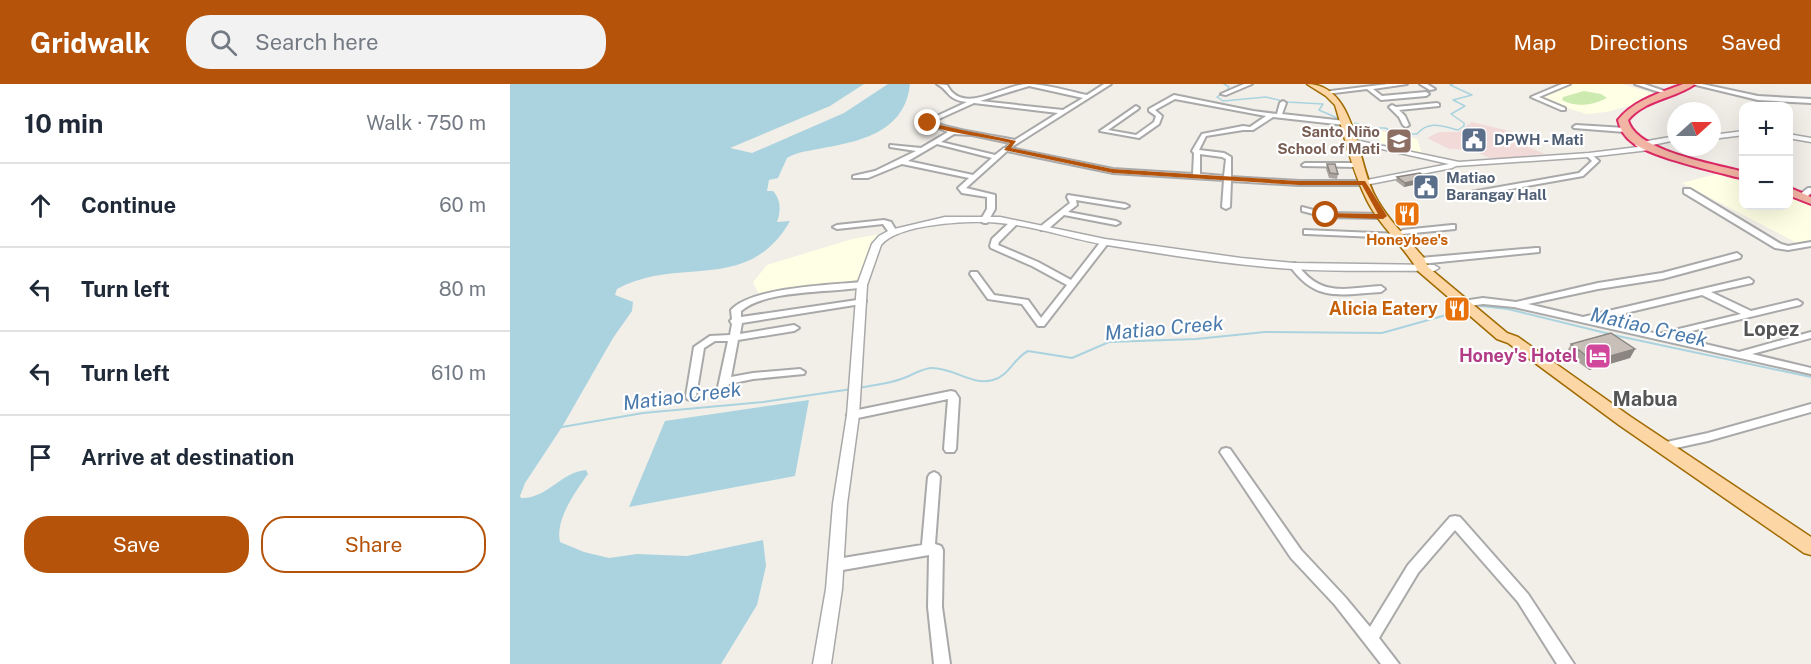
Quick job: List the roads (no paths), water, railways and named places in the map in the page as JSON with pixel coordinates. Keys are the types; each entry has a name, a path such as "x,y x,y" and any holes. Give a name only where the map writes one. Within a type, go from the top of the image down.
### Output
{"highway":[{"path":"1693,84 1674,90 1630,111 1623,120 1625,130 1642,146 1739,175"},
{"path":"1793,192 1808,196"}],"main road":[{"path":"1311,84 1328,92 1339,104 1354,142 1358,165 1401,234"},
{"path":"1317,84 1345,106 1372,201 1426,264 1466,303 1502,336 1513,340 1662,447 1811,547"}],"street":[{"path":"940,84 945,86 948,93 960,100 1064,112"},
{"path":"1014,142 972,133 953,132 927,122 971,102 1029,84 1088,97"},
{"path":"984,221 991,209 991,195 965,191 962,188 1014,142 1108,84"},
{"path":"1224,94 1249,84"},
{"path":"1328,92 1404,84"},
{"path":"1424,84 1432,89"},
{"path":"1563,109 1534,97 1567,84"},
{"path":"1638,84 1674,90"},
{"path":"1693,84 1768,99 1811,100"},
{"path":"1368,88 1395,109 1406,125"},
{"path":"1381,98 1424,93 1439,107 1395,109"},
{"path":"1136,108 1103,131 1137,137 1156,123 1159,116 1151,110 1173,97 1275,116 1345,123"},
{"path":"1196,177 1197,151 1195,148 1204,135 1217,135 1243,128 1251,129 1275,116 1283,103"},
{"path":"1576,127 1625,130"},
{"path":"855,177 870,176 901,162 953,132"},
{"path":"1721,136 1739,134"},
{"path":"1793,137 1811,140"},
{"path":"1006,149 1113,171 1320,183 1367,182 1459,164 1589,154 1667,140"},
{"path":"935,142 996,157"},
{"path":"1354,142 1459,164"},
{"path":"892,146 919,150"},
{"path":"1197,151 1228,157 1229,179 1226,207"},
{"path":"1471,194 1581,175 1596,162 1589,154"},
{"path":"901,162 974,177"},
{"path":"1305,165 1358,165"},
{"path":"1687,191 1778,246 1793,248 1811,244"},
{"path":"1044,228 1074,203 1071,197 1125,207"},
{"path":"1305,209 1326,215 1383,216"},
{"path":"1063,213 1116,223"},
{"path":"822,664 837,565 840,504 853,408 862,285 877,244 882,238 893,232 945,220 1000,220 1105,242 1294,266 1426,264 1536,250"},
{"path":"837,227 884,222 891,226 893,232"},
{"path":"1014,223 995,241 994,246 1035,264 1073,285"},
{"path":"1307,232 1401,234 1452,227"},
{"path":"974,274 991,297 1025,302 1041,324 1105,242"},
{"path":"1514,304 1598,286 1662,276 1737,256"},
{"path":"1294,266 1303,281 1316,290 1381,290"},
{"path":"1582,320 1749,281"},
{"path":"800,372 753,376 723,387 737,306 749,300 862,285"},
{"path":"1703,292 1751,315"},
{"path":"735,321 861,301"},
{"path":"1466,303 1483,301 1514,304 1735,356 1811,371"},
{"path":"1657,337 1797,303"},
{"path":"691,396 699,346 713,338 733,338 794,328"},
{"path":"1735,356 1811,335"},
{"path":"853,408 951,394 954,398 950,449"},
{"path":"1662,447 1708,437 1811,408"},
{"path":"1226,452 1296,554 1340,601 1391,664"},
{"path":"928,549 934,477"},
{"path":"1370,640 1413,569 1455,520 1523,598 1566,664"},
{"path":"837,565 936,549 938,556 935,607 942,664"}],"water":[{"path":"510,84 864,84 830,106 730,148 752,153 844,113 888,84 910,84 900,113 880,131 853,142 787,158 778,178 769,180 767,191 773,191 779,202 777,222 790,221 773,244 754,258 733,266 640,279 617,289 615,295 633,302 632,311 613,338 562,427 525,483 520,496 521,498 539,494 569,475 586,470 588,474 563,516 559,533 560,542 584,552 609,558 637,554 687,556 763,540 766,566 757,605 721,664 510,664"},
{"path":"809,400 795,476 629,507 665,421"}],"waterway":[{"path":"1224,84 1229,87 1228,89 1217,97 1223,101 1266,97 1287,102 1323,104 1319,110 1342,120"},
{"path":"1355,123 1370,128 1385,128 1398,134 1417,134 1431,126 1458,130 1464,126 1464,123 1451,114 1465,106 1453,100 1472,95 1450,85 1453,84"},
{"name":"Matiao Creek","path":"1481,306 1508,309 1618,336 1811,377"},
{"name":"Matiao Creek","path":"860,388 896,381 931,368 947,370 977,381 993,380 1003,375 1028,351 1072,358 1109,342 1196,339 1265,332 1382,333 1464,310"},
{"name":"Matiao Creek","path":"562,427 643,413 763,402 852,389"}],"place":[{"name":"DPWH - Mati","path":"1474,140"},
{"name":"Santo Niño School of Mati","path":"1399,141"},
{"name":"Matiao Barangay Hall","path":"1426,187"},
{"name":"Honeybee's","path":"1407,214"},
{"name":"Alicia Eatery","path":"1457,309"},
{"name":"Honey's Hotel","path":"1598,356"}],"district":[{"name":"Lopez","path":"1771,329"},
{"name":"Mabua","path":"1645,399"}]}
